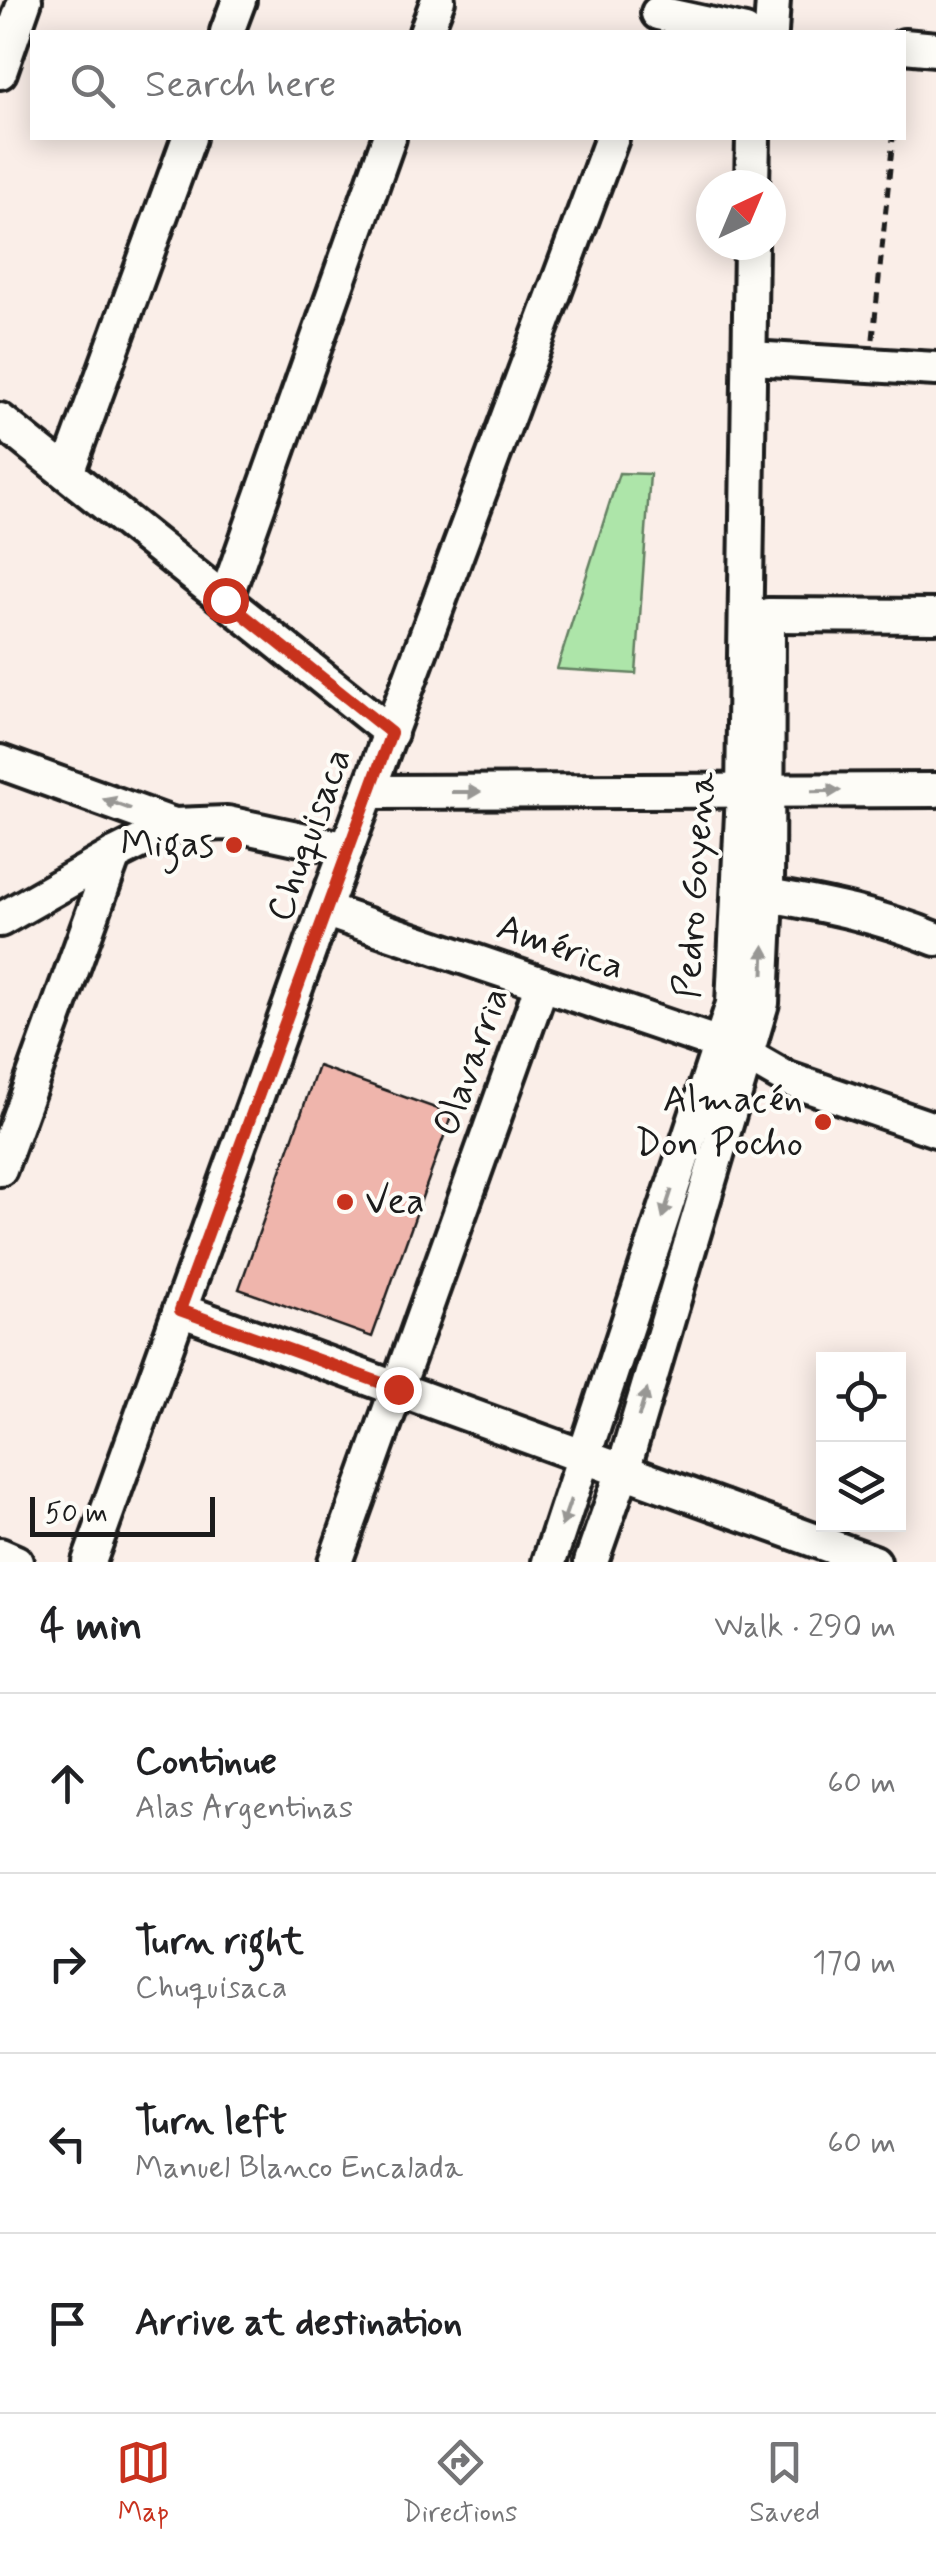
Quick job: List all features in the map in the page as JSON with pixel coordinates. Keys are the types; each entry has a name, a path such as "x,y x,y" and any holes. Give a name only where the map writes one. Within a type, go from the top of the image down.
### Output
{"street":[{"path":"228,30 239,0"},
{"path":"427,30 438,0"},
{"path":"754,0 754,30"},
{"path":"772,30 773,0"},
{"path":"0,72 15,5"},
{"path":"657,15 736,30"},
{"path":"906,46 936,49"},
{"path":"66,472 188,140"},
{"path":"225,600 388,140"},
{"name":"Chuquisaca","path":"89,1562 324,910 611,140"},
{"path":"752,170 753,140"},
{"path":"770,170 771,140"},
{"name":"Pedro Goyena","path":"592,1562 623,1471 733,1050 733,1004 756,792 768,615 752,260"},
{"name":"Pedro Goyena","path":"549,1562 733,1050 762,1003 767,895 756,792 759,358 769,260"},
{"path":"759,358 936,369"},
{"path":"0,420 391,733"},
{"path":"768,615 936,616"},
{"path":"0,762 174,825 228,823 348,849"},
{"path":"369,792 936,790"},
{"path":"0,920 174,825"},
{"path":"0,1170 114,855"},
{"path":"767,895 846,908 893,921 936,939"},
{"name":"América","path":"324,910 733,1050 788,1079 935,1127"},
{"name":"Olavarria","path":"335,1562 542,984"},
{"path":"180,1310 874,1562"},
{"path":"0,1555 16,1562"}],"path":[{"path":"870,365 893,140"}],"green space":[{"path":"619,473 650,474 636,674 557,669"}],"building":[{"name":"Vea","path":"318,1066 452,1114 372,1337 239,1289"}],"place":[{"name":"Migas","path":"234,845"},
{"name":"Almacén Don Pocho","path":"823,1122"},
{"name":"Vea","path":"345,1202"}],"route":[{"path":"225,600 391,733 180,1310 398,1389"}]}
